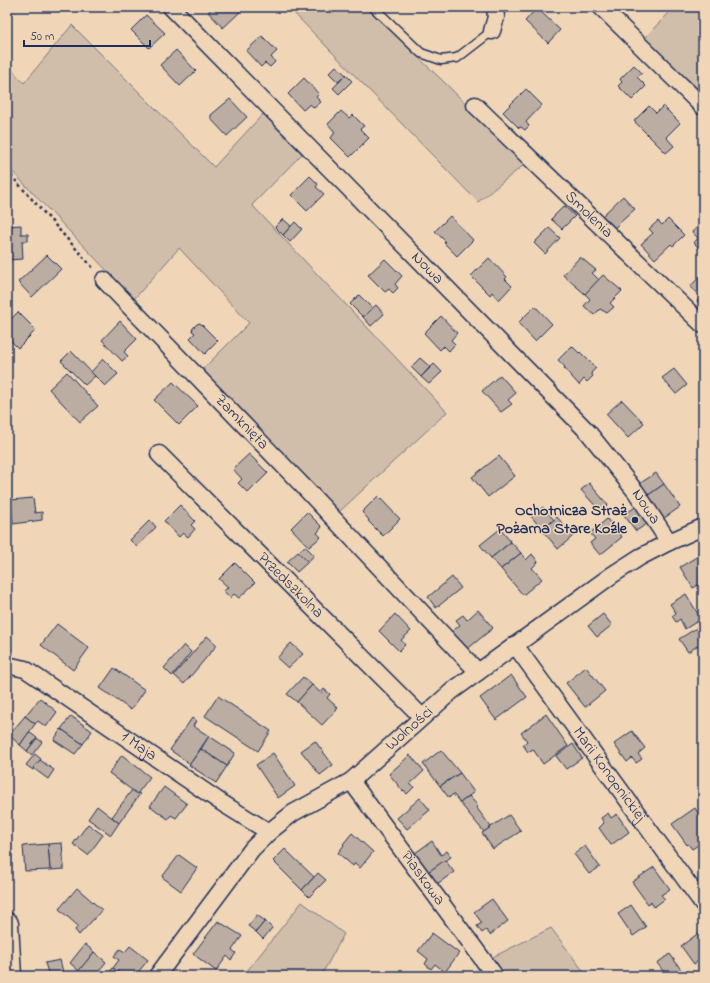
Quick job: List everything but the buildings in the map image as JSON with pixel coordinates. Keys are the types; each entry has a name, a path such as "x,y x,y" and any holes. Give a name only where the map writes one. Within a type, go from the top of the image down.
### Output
{"main road":[{"path":"7,924 10,976"}],"street":[{"name":"Nowa","path":"171,7 588,432 636,492 669,542"},
{"path":"492,31 496,17 495,7"},
{"path":"601,7 703,107"},
{"name":"Smolenia","path":"475,105 703,325"},
{"name":"Zamknięta","path":"104,280 303,486 478,672"},
{"name":"Przedszkolna","path":"159,454 422,717"},
{"name":"Wolności","path":"157,976 252,849 269,832 293,813 350,781 422,717 478,672 612,575 640,557 703,527"},
{"name":"Marii Konopnickiej","path":"515,645 703,904"},
{"name":"1 Maja","path":"7,665 24,669 222,803 269,832"},
{"name":"Piaskowa","path":"350,781 495,976"}],"lane":[{"path":"373,7 421,53 441,60 457,58 492,31"}],"path":[{"path":"7,171 104,280"}],"shaded area":[{"path":"288,7 366,7 526,163 478,202"},
{"path":"675,7 703,7 703,93 643,39"},
{"path":"72,25 214,167 263,114 302,154 252,205 447,412 339,512 202,370 249,323 179,248 134,299 7,166 7,65 24,83"},
{"path":"302,902 344,934 321,976 243,976"},
{"path":"551,928 587,976 505,976 491,958"}],"place":[{"name":"Ochotnicza Straż Pożarna Stare Koźle","path":"635,520"}]}
